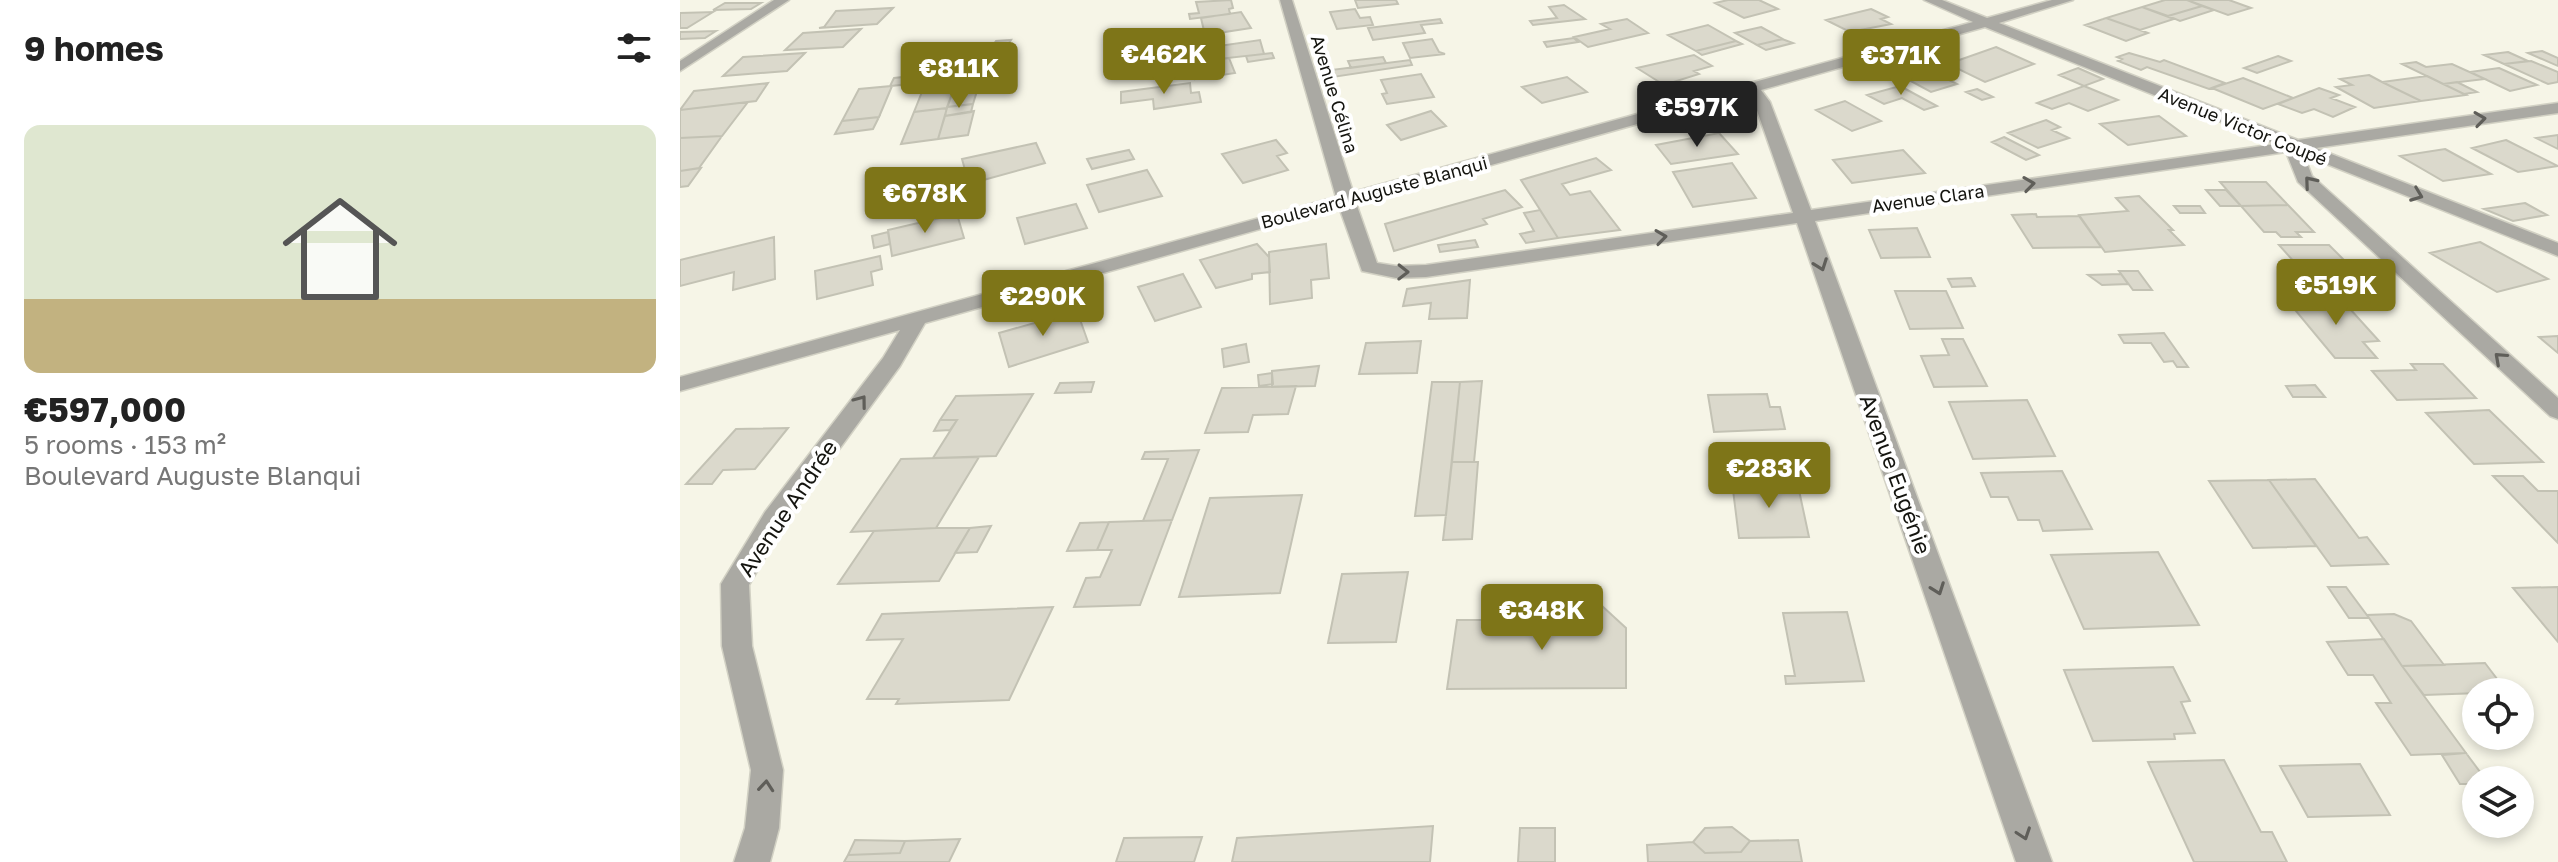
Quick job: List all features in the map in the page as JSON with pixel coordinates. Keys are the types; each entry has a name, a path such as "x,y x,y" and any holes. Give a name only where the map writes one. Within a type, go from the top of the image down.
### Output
{"street":[{"path":"680,67 783,0"},
{"name":"Avenue Célina","path":"1286,0 1346,200"},
{"name":"Avenue Victor Coupé","path":"1930,0 2558,250"},
{"name":"Boulevard Auguste Blanqui","path":"680,384 2067,0"},
{"name":"Avenue Eugénie","path":"1752,88 1762,102 2034,862"},
{"name":"Avenue Clara","path":"1346,200 1369,267 1410,273 2558,108"},
{"path":"2292,146 2304,178 2558,411"},
{"name":"Avenue Andrée","path":"752,862 762,828 767,770 737,646 735,584 774,519 892,361 918,317"}],"building":[{"path":"1231,0 1233,8 1229,9 1230,14 1190,19 1189,14 1199,13 1196,2"},
{"path":"1355,0 1396,0 1398,4 1358,8"},
{"path":"1759,0 1778,9 1744,18 1715,3"},
{"path":"2165,0 2187,0 2202,6 2168,16 2142,7"},
{"path":"2187,0 2229,0 2251,8 2228,15"},
{"path":"725,3 761,3 751,9 713,10"},
{"path":"1564,5 1585,19 1533,25 1530,21 1557,18 1549,7"},
{"path":"2202,6 2214,10 2180,21 2168,16"},
{"path":"2142,7 2174,19 2140,30 2106,18"},
{"path":"893,8 877,24 819,28 824,27 836,11"},
{"path":"1355,9 1360,18 1370,17 1373,25 1337,29 1330,12"},
{"path":"1871,9 1888,17 1881,19 1891,24 1850,32 1826,20"},
{"path":"713,12 687,28 680,28 680,13"},
{"path":"1241,12 1251,28 1205,35 1201,18"},
{"path":"2106,18 2148,33 2126,41 2085,25"},
{"path":"1440,19 1442,23 1421,25 1425,33 1373,40 1368,28"},
{"path":"1627,19 1648,33 1588,47 1574,37 1610,29 1601,24"},
{"path":"1708,25 1736,41 1696,51 1668,35"},
{"path":"1761,27 1783,39 1757,45 1735,33"},
{"path":"861,29 843,47 785,50 803,33"},
{"path":"716,31 705,38 680,39 680,32"},
{"path":"1574,38 1578,42 1547,47 1544,42"},
{"path":"1432,39 1439,52 1445,54 1410,58 1403,43"},
{"path":"1782,39 1793,43 1766,50 1757,45"},
{"path":"1011,40 1000,57 969,60 977,48 992,47 996,41"},
{"path":"1260,40 1264,54 1219,59 1217,50 1206,51 1205,48"},
{"path":"1736,41 1742,44 1702,55 1696,51"},
{"path":"1996,47 2034,64 1985,82 1948,64"},
{"path":"2542,51 2558,58 2558,66 2528,53"},
{"path":"2508,52 2528,61 2504,64 2484,55"},
{"path":"805,53 787,71 723,76 743,57"},
{"path":"1272,53 1274,58 1248,62 1246,56"},
{"path":"2129,53 2160,62 2164,60 2225,83 2209,89 2147,67 2141,70 2118,61 2122,59 2117,57"},
{"path":"1694,55 1712,66 1694,71 1699,74 1664,85 1637,68"},
{"path":"2278,56 2291,61 2257,73 2244,68"},
{"path":"1000,57 989,75 964,77 974,59"},
{"path":"1383,57 1386,63 1351,68 1348,61"},
{"path":"1229,58 1235,73 1195,79 1194,71 1175,74 1174,65"},
{"path":"1410,60 1412,65 1333,77 1331,70"},
{"path":"2531,61 2558,72 2558,82 2548,84 2504,64"},
{"path":"2416,62 2426,67 2452,64 2485,79 2443,84 2402,64"},
{"path":"2078,68 2103,79 2084,86 2059,75"},
{"path":"2499,68 2537,85 2510,91 2470,72"},
{"path":"1933,72 1957,84 1931,92 1907,79"},
{"path":"1421,74 1434,97 1387,104 1382,94 1387,93 1381,80"},
{"path":"989,75 978,91 952,94 947,108 914,112 926,82"},
{"path":"2369,75 2421,101 2374,108 2336,87 2352,85 2340,79"},
{"path":"913,76 910,84 890,86 894,78"},
{"path":"2427,76 2466,95 2421,101 2382,82"},
{"path":"1567,77 1587,92 1542,103 1522,87"},
{"path":"2243,78 2293,98 2263,109 2212,88"},
{"path":"2457,82 2477,92 2464,94 2443,84"},
{"path":"768,83 756,101 680,110 694,91"},
{"path":"1190,83 1191,93 1199,92 1201,102 1154,109 1153,99 1121,103 1121,92"},
{"path":"892,86 879,117 842,121 859,89"},
{"path":"1900,86 1937,106 1924,110 1902,98 1884,104 1867,95"},
{"path":"2084,86 2118,100 2088,111 2069,103 2052,109 2037,103"},
{"path":"2319,88 2339,95 2331,98 2355,107 2333,117 2314,109 2302,113 2278,104"},
{"path":"1977,89 1993,97 1982,100 1966,92"},
{"path":"977,91 973,104 947,107 952,94"},
{"path":"1845,101 1881,121 1852,131 1816,110"},
{"path":"748,102 722,136 680,138 680,110"},
{"path":"973,104 971,112 945,116 947,107"},
{"path":"947,108 938,139 901,144 914,112"},
{"path":"974,111 968,135 938,139 945,116"},
{"path":"1431,111 1446,126 1401,140 1387,125"},
{"path":"2159,116 2186,136 2128,145 2100,124"},
{"path":"879,117 873,129 835,134 842,121"},
{"path":"2046,120 2060,127 2052,130 2069,138 2038,148 2008,133"},
{"path":"1719,133 1738,154 1671,164 1656,145"},
{"path":"2558,135 2558,149 2536,138"},
{"path":"722,136 699,168 680,171 680,138"},
{"path":"2004,137 2039,155 2026,160 1992,142"},
{"path":"1276,140 1287,153 1277,156 1288,170 1243,183 1222,154"},
{"path":"2506,140 2558,166 2518,172 2472,148"},
{"path":"1036,143 1045,163 969,184 962,159"},
{"path":"2445,149 2491,174 2443,181 2400,156"},
{"path":"1129,150 1134,159 1092,169 1087,159"},
{"path":"1903,150 1925,173 1852,183 1833,160"},
{"path":"1596,158 1611,170 1562,184 1570,195 1590,191 1620,230 1558,238 1521,180"},
{"path":"1732,163 1756,198 1693,207 1673,172"},
{"path":"701,168 688,186 680,187 680,171"},
{"path":"1147,170 1162,196 1099,212 1087,185"},
{"path":"2220,182 2266,182 2288,205 2241,206"},
{"path":"1505,190 1522,207 1483,219 1487,224 1394,251 1385,224"},
{"path":"2206,190 2226,190 2241,206 2220,206"},
{"path":"2139,196 2184,245 2105,252 2079,215 2128,211 2116,198"},
{"path":"2525,203 2547,215 2513,221 2484,209"},
{"path":"1076,204 1087,228 1025,244 1017,218"},
{"path":"2288,205 2314,232 2296,232 2301,237 2281,237 2276,232 2264,232 2241,206"},
{"path":"2174,206 2200,206 2205,213 2180,213"},
{"path":"1540,210 1558,238 1526,243 1520,234 1534,231 1524,213"},
{"path":"957,214 964,238 892,256 888,230"},
{"path":"2036,214 2037,217 2079,216 2101,247 2033,248 2012,215"},
{"path":"1917,228 1930,257 1881,258 1869,230"},
{"path":"888,232 890,244 874,248 872,236"},
{"path":"774,237 775,279 733,290 734,272 680,286 680,260"},
{"path":"1475,240 1478,247 1440,252 1438,245"},
{"path":"2480,242 2548,279 2497,292 2430,253"},
{"path":"1257,244 1269,257 1270,272 1252,274 1252,279 1216,288 1200,260"},
{"path":"1326,244 1329,278 1311,280 1312,298 1270,304 1269,252"},
{"path":"2279,245 2329,245 2357,273 2305,274"},
{"path":"880,256 882,269 871,272 873,285 817,299 815,271"},
{"path":"2119,271 2138,271 2152,290 2133,290"},
{"path":"1183,274 1201,307 1155,321 1138,287"},
{"path":"2121,274 2128,284 2102,285 2088,275"},
{"path":"1971,278 1975,286 1952,287 1948,279"},
{"path":"1470,280 1467,318 1429,319 1431,303 1403,306 1407,289"},
{"path":"1895,291 1946,291 1963,328 1910,329"},
{"path":"2286,299 2341,299 2379,341 2363,342 2377,358 2335,358"},
{"path":"1077,311 1088,342 1009,367 999,333"},
{"path":"2164,333 2188,367 2177,367 2173,361 2164,362 2151,343 2124,343 2119,335"},
{"path":"2558,336 2558,353 2539,337"},
{"path":"1942,339 1963,339 1987,386 1934,387 1921,356 1949,355"},
{"path":"1421,341 1417,373 1359,374 1366,343"},
{"path":"1246,344 1249,362 1224,367 1222,349"},
{"path":"2411,364 2443,364 2476,398 2397,400 2372,371 2416,370"},
{"path":"1319,366 1315,386 1272,387 1272,371"},
{"path":"1272,373 1273,384 1259,386 1258,375"},
{"path":"1482,381 1474,462 1452,462 1460,382"},
{"path":"1094,382 1091,392 1055,393 1060,383"},
{"path":"1432,382 1460,382 1446,515 1415,516"},
{"path":"2315,385 2325,397 2293,397 2286,386"},
{"path":"1296,386 1288,414 1253,415 1248,432 1205,433 1222,388"},
{"path":"1033,394 996,456 933,458 957,420 940,420 956,396"},
{"path":"1767,394 1770,407 1780,407 1785,429 1714,432 1708,395"},
{"path":"2027,400 2055,456 1973,459 1949,402"},
{"path":"2489,410 2543,462 2474,464 2426,413"},
{"path":"940,420 957,420 950,430 934,431"},
{"path":"788,428 755,469 723,470 712,484 686,484 736,429"},
{"path":"1199,450 1172,520 1143,521 1168,459 1142,459 1145,452"},
{"path":"979,457 936,528 851,532 901,459"},
{"path":"1452,462 1478,462 1472,539 1443,540"},
{"path":"2062,471 2092,529 2043,531 2039,520 2018,520 2008,497 1991,497 1981,473"},
{"path":"2493,476 2523,476 2538,491 2558,491 2558,543"},
{"path":"2315,479 2359,538 2367,537 2388,564 2331,566 2269,480"},
{"path":"2269,480 2316,546 2253,548 2209,481"},
{"path":"1797,481 1809,537 1739,538 1732,482"},
{"path":"1302,495 1280,593 1179,597 1210,498"},
{"path":"1172,520 1140,605 1074,607 1086,578 1100,577 1112,550 1097,550 1109,522"},
{"path":"1109,522 1097,550 1067,551 1080,523"},
{"path":"991,526 977,552 955,553 970,528"},
{"path":"970,528 939,581 838,584 874,531"},
{"path":"2158,552 2199,625 2084,629 2051,555"},
{"path":"1408,572 1396,642 1328,643 1342,574"},
{"path":"2328,587 2346,587 2369,618 2349,618"},
{"path":"2558,587 2558,642 2513,588"},
{"path":"1589,594 1626,628 1626,688 1447,689 1457,620 1550,620"},
{"path":"1053,607 1009,700 896,704 899,699 867,699 903,639 867,640 882,614"},
{"path":"1847,612 1864,681 1786,684 1785,676 1795,676 1783,613"},
{"path":"2394,614 2411,621 2444,665 2402,666 2367,615"},
{"path":"2384,639 2466,753 2411,755 2376,703 2391,703 2373,675 2348,675 2327,642"},
{"path":"2485,663 2496,678 2462,678 2462,694 2424,695 2402,666"},
{"path":"2173,667 2190,701 2181,702 2195,733 2174,734 2175,739 2093,741 2064,670"},
{"path":"2466,753 2476,766 2462,766 2460,784 2442,755"},
{"path":"2224,760 2261,832 2272,832 2287,862 2194,862 2148,762"},
{"path":"2360,764 2390,815 2308,817 2280,766"},
{"path":"1433,826 1430,862 1232,862 1237,838"},
{"path":"1732,827 1750,841 1741,852 1705,853 1693,842 1705,828"},
{"path":"1520,828 1555,828 1555,862 1518,862"},
{"path":"1202,837 1194,862 1116,862 1124,838"},
{"path":"960,839 949,862 844,862 848,855 900,853 905,841"},
{"path":"855,840 905,841 900,853 848,855"},
{"path":"1798,840 1802,862 1648,862 1647,845 1693,842 1705,853 1741,852 1750,841"}]}
